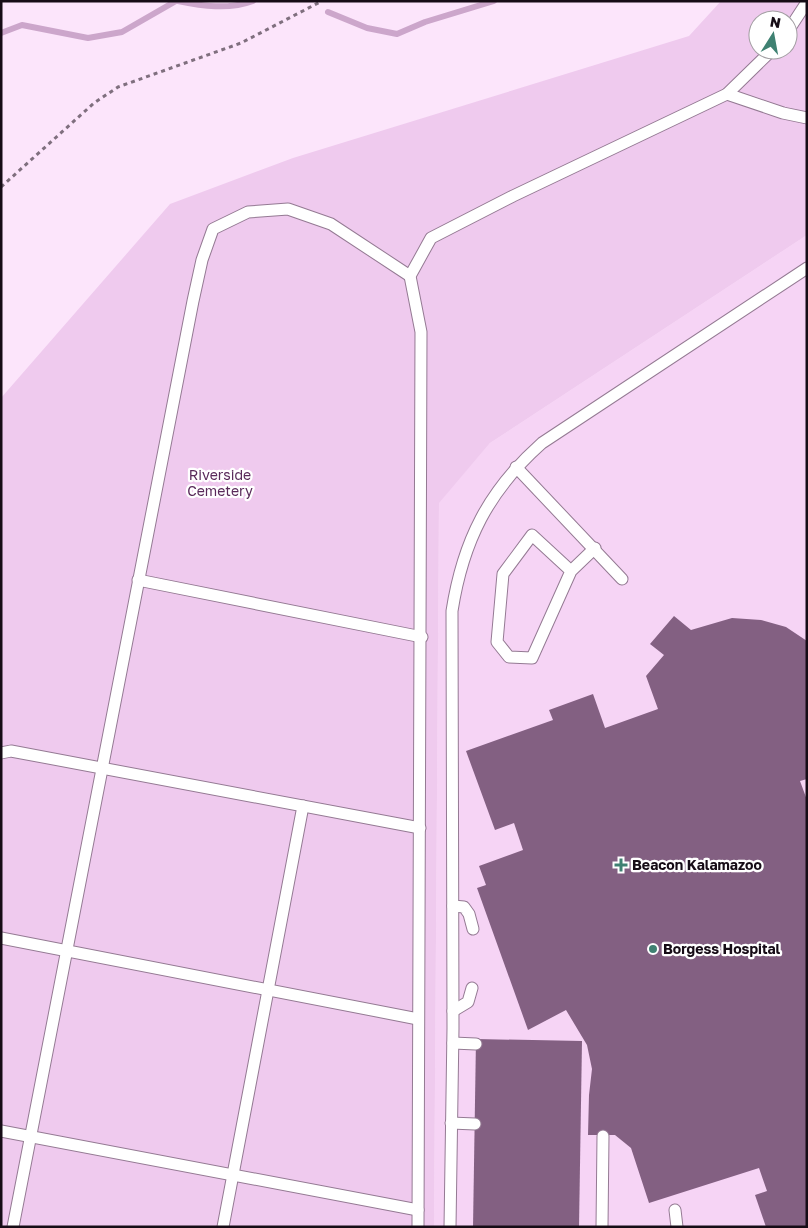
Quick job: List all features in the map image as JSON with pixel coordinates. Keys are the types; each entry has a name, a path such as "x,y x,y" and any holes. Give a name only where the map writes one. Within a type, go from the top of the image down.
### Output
{"lane":[{"path":"798,16 807,2"},
{"path":"418,1227 422,637 421,332 410,276 431,238 513,196 728,94 762,60"},
{"path":"728,94 807,118"},
{"path":"13,1227 65,951 200,268 213,229 248,212 288,210 331,224 410,276"},
{"path":"450,1227 453,1043 452,611 458,575 480,518 516,467 542,443 807,268"},
{"path":"516,467 595,548 622,579"},
{"path":"571,571 532,535 503,574 497,642 509,657 532,658 571,571 595,548"},
{"path":"138,580 422,637"},
{"path":"1,754 11,751 420,828"},
{"path":"223,1227 303,806"},
{"path":"453,906 464,907 469,914 473,929"},
{"path":"1,938 418,1019"},
{"path":"453,1011 468,1002 472,988"},
{"path":"453,1043 476,1044"},
{"path":"452,1123 475,1124"},
{"path":"1,1131 418,1210"},
{"path":"602,1227 604,1136"},
{"path":"676,1210 677,1227"}],"path":[{"path":"1,187 94,103 118,87 241,43 322,1"}],"shaded area":[{"name":"Beacon Kalamazoo","path":"807,235 807,1227 434,1227 439,502 490,443"}],"green space":[{"name":"Riverside Cemetery","path":"721,1 807,1 807,235 490,443 439,503 434,1227 1,1227 1,398 170,204 293,158 689,36"}],"building":[{"name":"Borgess Hospital","path":"674,616 691,630 732,618 761,620 786,627 807,641 807,779 800,781 807,800 807,1227 766,1227 755,1195 767,1191 759,1168 649,1203 631,1148 615,1135 588,1135 592,1069 587,1045 566,1010 528,1030 477,888 486,885 479,866 523,850 514,823 495,830 466,751 553,720 549,710 593,694 605,728 658,709 646,676 664,655 650,644"},
{"path":"476,1039 582,1041 579,1227 473,1227"}],"waterway":[{"path":"1,33 22,25 88,38 122,32 176,1"},
{"path":"178,1 206,6 235,6 253,1"},
{"path":"328,12 367,28 397,34 425,22 494,1"}],"place":[{"name":"Beacon Kalamazoo","path":"621,865"},
{"name":"Borgess Hospital","path":"653,949"}]}
